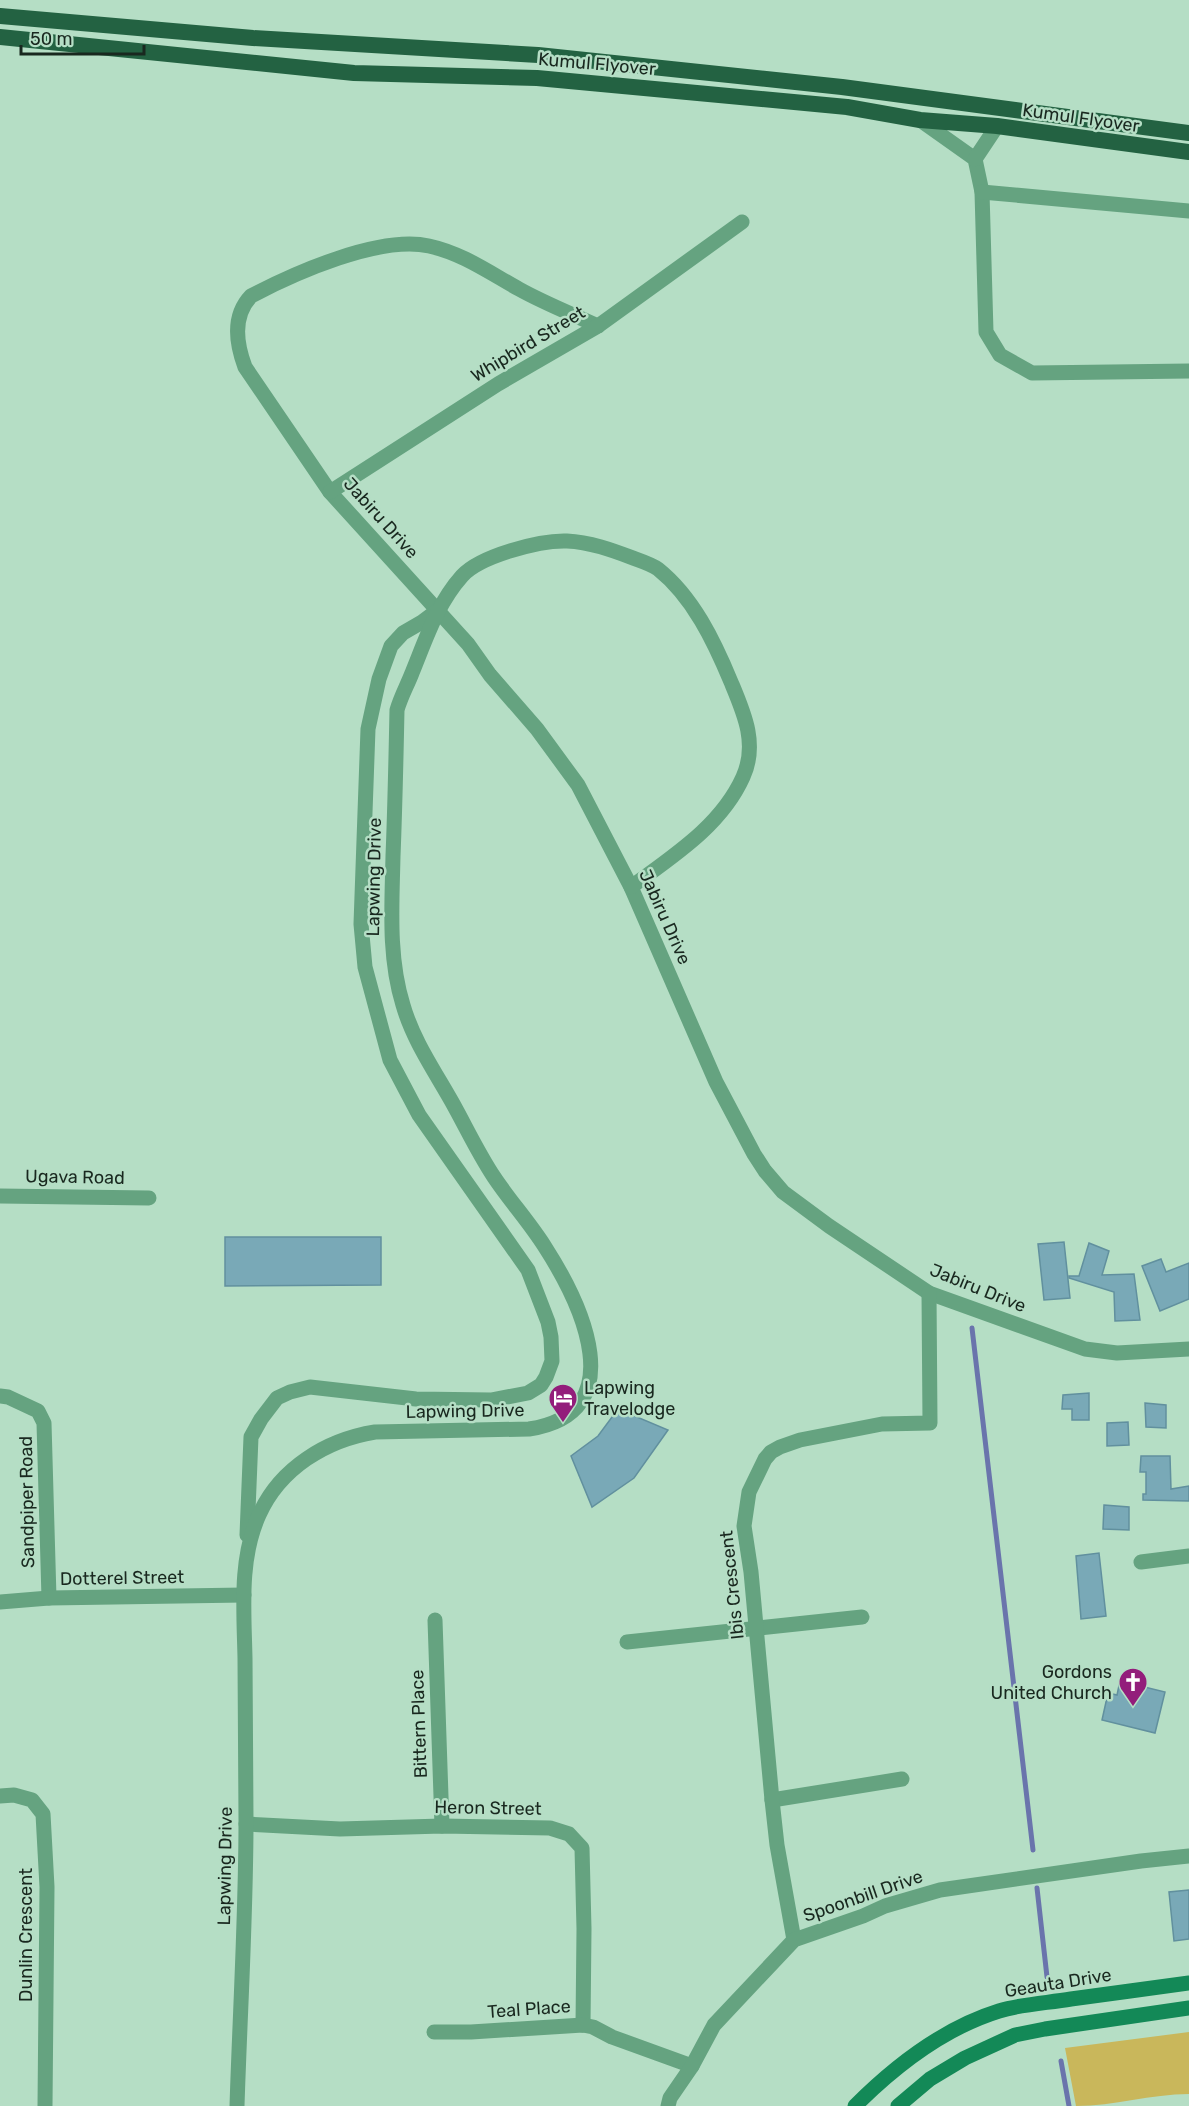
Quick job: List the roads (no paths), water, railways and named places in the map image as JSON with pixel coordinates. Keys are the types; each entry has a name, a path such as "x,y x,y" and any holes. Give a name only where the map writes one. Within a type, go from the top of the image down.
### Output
{"highway":[{"name":"Kumul Flyover","path":"0,16 253,38 549,56 842,87 1189,133"},
{"name":"Kumul Flyover","path":"0,37 354,73 549,79 847,107 920,120 997,126 1189,152"}],"main road":[{"name":"Geauta Drive","path":"855,2106 874,2087 918,2053 936,2041 984,2017 1015,2007 1189,1983"},
{"path":"898,2106 930,2079 965,2058 1015,2035 1189,2008"}],"street":[{"path":"920,120 975,159 982,192 986,332 1000,355 1032,373 1189,371"},
{"path":"975,159 997,126"},
{"path":"982,192 1189,211"},
{"name":"Whipbird Street","path":"330,492 498,384 598,326 742,222"},
{"name":"Jabiru Drive","path":"598,326 520,290 479,266 427,245 402,245 372,248 343,256 258,293 244,303 237,336 245,367 330,492 438,610 537,729 578,785 631,887 716,1082 765,1171 783,1192 929,1293 1085,1349 1117,1353 1189,1349"},
{"path":"246,1551 251,1437 265,1412 277,1398 310,1387 416,1399 491,1400 528,1393 541,1385 552,1361 548,1322 528,1270 419,1115 390,1060 365,967 361,924 369,729 379,679 391,645 403,633 438,610 463,574 492,557 526,546 567,541 607,548 657,568 689,601 718,650 747,719 750,751 743,777 723,811 689,845 631,887"},
{"name":"Lapwing Drive","path":"237,2106 246,1824 244,1595 246,1551 258,1516 279,1484 306,1459 328,1445 356,1435 375,1432 530,1430 553,1424 584,1399 591,1367 584,1325 567,1284 544,1246 494,1176 412,1031 402,1003 391,933 397,710 438,610"},
{"name":"Ugava Road","path":"0,1196 149,1198"},
{"name":"Ibis Crescent","path":"794,1940 777,1845 751,1572 744,1526 749,1492 771,1452 800,1440 882,1424 930,1423 929,1293"},
{"name":"Sandpiper Road","path":"0,1396 38,1411 44,1423 49,1598"},
{"path":"1141,1562 1189,1556"},
{"name":"Dotterel Street","path":"0,1602 49,1598 244,1595"},
{"path":"627,1641 862,1617"},
{"name":"Bittern Place","path":"435,1620 442,1826"},
{"path":"772,1800 902,1779"},
{"name":"Dunlin Crescent","path":"0,1796 14,1795 32,1800 43,1814 47,1887 45,2106"},
{"name":"Heron Street","path":"246,1824 340,1829 442,1826 550,1828 568,1834 582,1848 583,2025"},
{"name":"Spoonbill Drive","path":"668,2106 670,2098 692,2066 714,2025 794,1940 885,1906 940,1890 1189,1856"},
{"name":"Teal Place","path":"434,2032 482,2032 583,2025 692,2066"}],"waterway":[{"path":"972,1328 1033,1850"},
{"path":"1037,1888 1047,1977"},
{"path":"1061,2061 1069,2106"}],"place":[{"name":"Lapwing Travelodge","path":"563,1424"},
{"name":"Gordons United Church","path":"1133,1708"}]}
